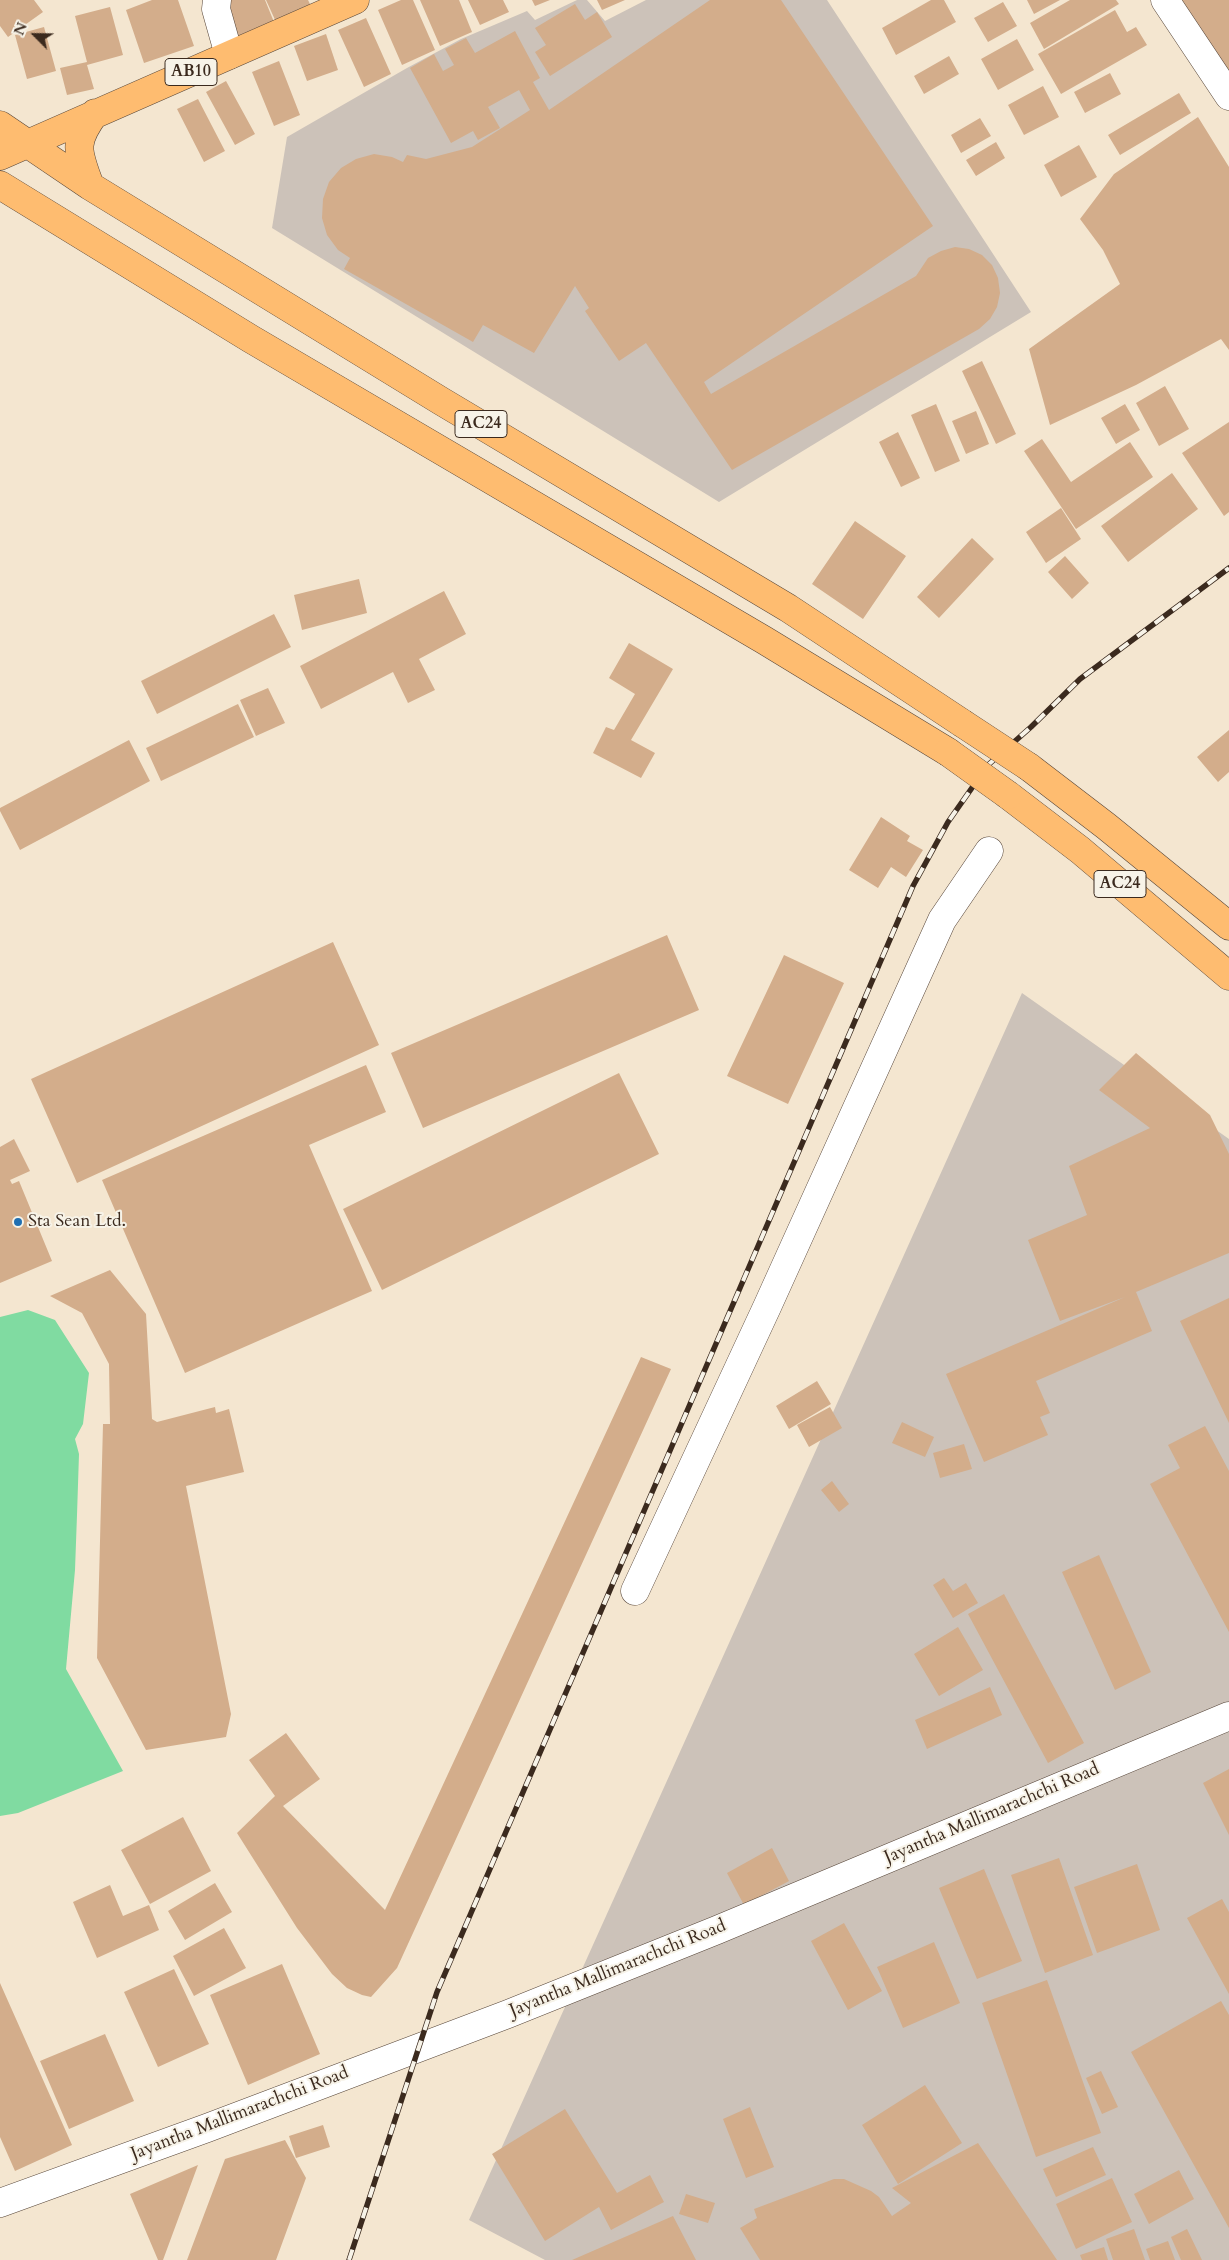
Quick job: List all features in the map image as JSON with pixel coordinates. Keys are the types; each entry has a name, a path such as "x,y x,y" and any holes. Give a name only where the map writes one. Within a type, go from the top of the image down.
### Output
{"main road":[{"name":"AB10","path":"0,156 355,0"},
{"path":"90,186 79,156 79,142 82,130 95,113"},
{"name":"AC24","path":"0,125 90,186 440,400 788,608 1029,767 1106,826 1229,926"},
{"name":"AC24","path":"0,185 251,339 764,640 948,752 1080,850 1229,976"}],"street":[{"path":"217,0 216,9 230,55"},
{"path":"1165,0 1229,96"},
{"path":"635,1591 767,1307 942,920 989,851"},
{"name":"Jayantha Mallimarachchi Road","path":"0,2203 207,2128 508,2014 717,1930 1229,1716"}],"shaded area":[{"path":"577,0 587,0 605,21 646,0 827,0 1031,312 719,502 272,228 287,137 461,39 527,11 535,20"},
{"path":"1022,993 1229,1139 1229,2260 545,2260 469,2220"}],"green space":[{"path":"28,1310 55,1320 89,1373 83,1424 75,1439 79,1454 75,1570 66,1669 123,1771 18,1813 0,1816 0,1317"}],"building":[{"path":"0,0 34,0 43,12 8,37 0,26"},
{"path":"152,0 178,0 194,46 144,63 126,10"},
{"path":"223,0 265,0 274,22 239,38"},
{"path":"266,0 308,0 311,6 276,22"},
{"path":"401,0 413,0 435,50 402,65 378,10"},
{"path":"420,0 459,0 472,32 440,46"},
{"path":"468,0 503,0 509,12 480,25"},
{"path":"532,0 550,0 535,6"},
{"path":"597,0 625,0 602,10"},
{"path":"710,0 781,0 933,226 704,382 711,394 916,276 928,258 941,251 955,247 969,249 982,255 992,265 998,278 1000,293 997,307 990,319 979,329 732,470 646,343 619,361 585,311 589,308 575,286 534,353 483,325 473,342 344,269 350,258 338,250 327,235 322,218 323,199 329,182 341,168 356,159 374,154 392,157 403,162 407,155 426,159 472,147 530,110 519,90 488,107 500,128 478,140 473,131 451,143 410,68 434,54 443,71 454,65 445,49 466,38 475,53 515,31 540,78 533,82 549,110"},
{"path":"931,0 944,0 956,22 896,55 882,28"},
{"path":"1027,0 1060,0 1034,14"},
{"path":"1070,0 1116,0 1119,4 1044,49 1030,23"},
{"path":"1171,0 1229,0 1229,83"},
{"path":"1003,2 1017,26 988,42 974,18"},
{"path":"575,4 585,20 597,12 612,37 550,76 535,52 546,45 535,28"},
{"path":"110,7 123,55 87,65 94,89 67,95 60,68 87,62 75,16"},
{"path":"1115,10 1127,32 1136,27 1147,45 1061,94 1038,54"},
{"path":"366,18 391,74 364,87 338,30"},
{"path":"44,27 56,71 27,79 15,35"},
{"path":"326,34 338,70 307,81 294,46"},
{"path":"1017,39 1034,70 998,90 981,59"},
{"path":"949,56 959,74 924,94 914,76"},
{"path":"279,61 300,115 274,126 252,72"},
{"path":"1110,73 1121,94 1085,113 1074,92"},
{"path":"226,81 255,134 235,145 206,92"},
{"path":"1043,86 1059,117 1024,135 1008,105"},
{"path":"1179,93 1191,113 1120,155 1108,135"},
{"path":"198,99 225,151 204,162 177,109"},
{"path":"1198,117 1229,167 1229,350 1221,339 1136,385 1050,425 1029,349 1120,284 1103,250 1080,219 1114,174"},
{"path":"980,118 991,136 961,153 951,135"},
{"path":"996,142 1005,158 976,176 966,160"},
{"path":"1079,145 1097,177 1061,197 1044,165"},
{"path":"982,361 1016,434 996,444 962,371"},
{"path":"1165,386 1189,429 1159,446 1136,403"},
{"path":"936,404 960,461 935,472 911,415"},
{"path":"1125,404 1140,430 1116,444 1101,418"},
{"path":"976,411 989,444 966,454 952,421"},
{"path":"1229,422 1229,512 1224,516 1182,453"},
{"path":"898,432 920,478 901,487 879,442"},
{"path":"1042,439 1071,482 1130,442 1153,477 1076,529 1024,451"},
{"path":"1172,473 1198,509 1128,562 1101,526"},
{"path":"1061,508 1081,539 1046,563 1026,532"},
{"path":"855,521 906,556 863,619 812,584"},
{"path":"972,538 994,559 939,618 917,597"},
{"path":"1065,556 1089,583 1072,599 1048,572"},
{"path":"359,579 367,613 302,630 294,595"},
{"path":"444,591 466,634 419,659 435,690 408,703 393,672 321,709 300,666"},
{"path":"274,614 291,647 157,714 141,681"},
{"path":"629,643 673,669 631,740 655,753 641,778 593,753 606,727 614,730 635,694 609,678"},
{"path":"268,688 285,723 256,736 240,700"},
{"path":"238,704 254,737 161,781 146,748"},
{"path":"1229,730 1229,772 1218,782 1197,757"},
{"path":"129,740 150,781 20,850 0,808"},
{"path":"881,817 910,836 907,841 923,850 906,877 891,867 878,888 849,870"},
{"path":"667,935 699,1010 423,1128 391,1053"},
{"path":"333,942 379,1045 77,1183 31,1079"},
{"path":"784,955 844,983 788,1104 727,1076"},
{"path":"1136,1053 1210,1115 1229,1154 1229,1253 1136,1292 1152,1331 1036,1381 1050,1413 1040,1417 1048,1435 984,1462 946,1374 1125,1297 1060,1321 1028,1240 1087,1215 1069,1166 1150,1128 1099,1090"},
{"path":"366,1065 386,1112 309,1145 372,1291 185,1373 102,1180"},
{"path":"619,1073 659,1154 382,1290 343,1209"},
{"name":"Sta Sean Ltd.","path":"14,1139 30,1171 10,1180 12,1184 19,1181 52,1261 0,1283 0,1147"},
{"path":"110,1270 146,1314 152,1419 157,1422 215,1407 216,1413 229,1409 244,1472 186,1486 231,1714 226,1737 146,1750 97,1658 103,1424 110,1424 109,1364 82,1313 50,1296"},
{"path":"1229,1298 1229,1423 1180,1321"},
{"path":"641,1357 671,1369 397,1968 371,1997 362,1995 347,1988 332,1974 297,1928 237,1833 275,1796 249,1760 286,1733 320,1779 283,1806 385,1910"},
{"path":"817,1381 831,1404 789,1429 776,1406"},
{"path":"830,1407 842,1428 809,1447 797,1425"},
{"path":"902,1422 934,1437 925,1457 892,1443"},
{"path":"1205,1426 1229,1471 1229,1632 1150,1484 1180,1468 1168,1445"},
{"path":"964,1444 972,1469 940,1478 933,1453"},
{"path":"832,1481 849,1504 839,1512 821,1490"},
{"path":"1099,1555 1151,1672 1115,1690 1062,1572"},
{"path":"944,1578 953,1591 966,1583 978,1603 953,1618 933,1585"},
{"path":"1004,1594 1084,1743 1048,1763 968,1614"},
{"path":"958,1627 983,1670 939,1696 914,1654"},
{"path":"990,1687 1002,1715 927,1749 915,1720"},
{"path":"1229,1769 1229,1835 1203,1783"},
{"path":"183,1817 211,1871 150,1904 121,1850"},
{"path":"772,1848 789,1881 744,1905 727,1873"},
{"path":"1059,1858 1093,1955 1045,1973 1011,1875"},
{"path":"1137,1864 1160,1930 1097,1953 1074,1887"},
{"path":"984,1869 1022,1961 977,1979 939,1888"},
{"path":"215,1883 232,1912 185,1940 168,1911"},
{"path":"110,1885 123,1916 149,1905 159,1930 97,1958 73,1902"},
{"path":"1222,1899 1229,1912 1229,1994 1187,1918"},
{"path":"844,1923 882,1991 848,2010 811,1941"},
{"path":"224,1928 246,1968 194,1996 173,1956"},
{"path":"934,1942 960,2003 903,2028 877,1967"},
{"path":"282,1964 320,2054 248,2085 210,1995"},
{"path":"174,1969 209,2044 158,2067 124,1992"},
{"path":"1047,1980 1101,2133 1036,2157 982,2003"},
{"path":"0,1983 72,2145 15,2171 0,2137"},
{"path":"1221,2001 1229,2015 1229,2228 1131,2052"},
{"path":"105,2034 134,2101 69,2129 40,2061"},
{"path":"1101,2071 1118,2107 1102,2114 1086,2078"},
{"path":"925,2085 962,2143 898,2184 862,2125"},
{"path":"750,2107 774,2167 746,2178 723,2119"},
{"path":"565,2109 617,2193 650,2175 664,2202 611,2230 599,2207 545,2241 492,2154"},
{"path":"323,2125 330,2147 296,2158 289,2136"},
{"path":"285,2140 306,2178 276,2260 187,2260 225,2159"},
{"path":"978,2143 1057,2260 760,2260 740,2228 757,2218 754,2209 834,2179 844,2179 871,2191 879,2197 892,2216 911,2203 892,2188"},
{"path":"1093,2147 1106,2175 1056,2197 1043,2169"},
{"path":"198,2165 163,2260 158,2260 130,2194"},
{"path":"1179,2170 1194,2199 1149,2224 1134,2194"},
{"path":"1112,2178 1132,2222 1076,2249 1056,2204"},
{"path":"686,2194 715,2203 708,2223 679,2214"},
{"path":"673,2216 696,2260 572,2260"},
{"path":"1134,2229 1145,2260 1113,2260 1106,2239"},
{"path":"1187,2229 1202,2260 1181,2260 1171,2237"},
{"path":"1168,2241 1175,2260 1150,2260 1146,2249"},
{"path":"1104,2247 1108,2260 1082,2260 1080,2255"}],"railway":[{"path":"349,2260 437,1992 913,886 948,822 988,765 1031,727 1080,679 1229,568"}],"place":[{"name":"Sta Sean Ltd.","path":"18,1222"}]}
